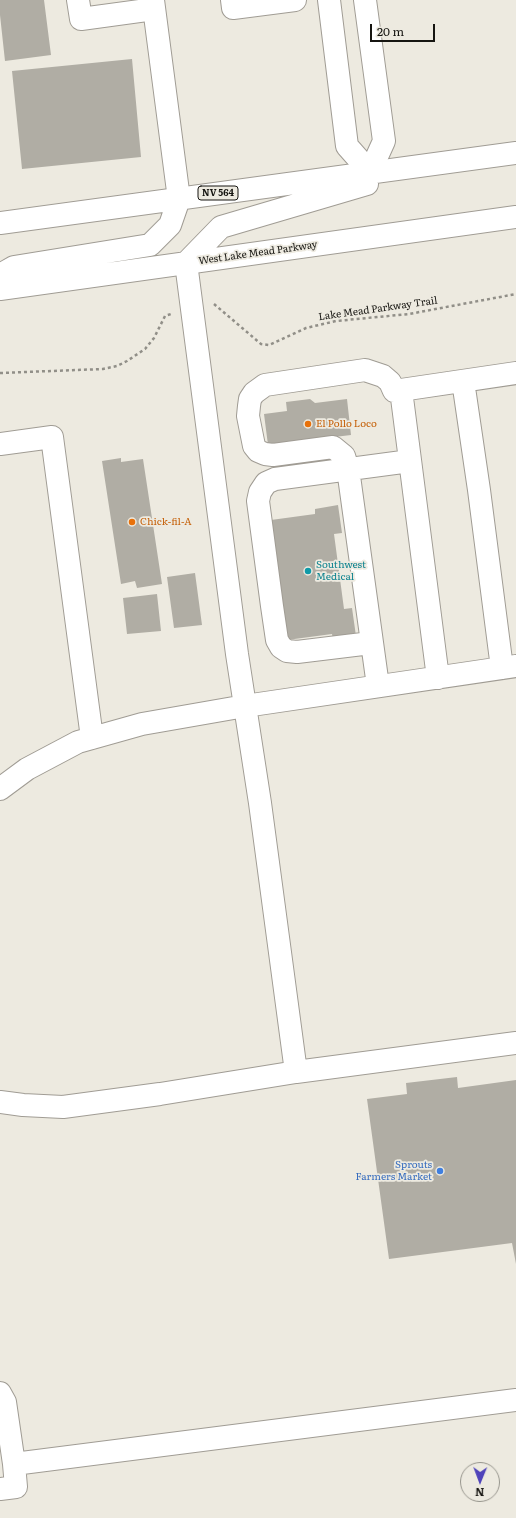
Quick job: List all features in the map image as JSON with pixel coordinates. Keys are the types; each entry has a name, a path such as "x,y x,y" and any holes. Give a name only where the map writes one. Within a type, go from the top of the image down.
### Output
{"main road":[{"path":"0,275 14,266 150,245 170,225 179,199 153,5 81,19 78,0"},
{"path":"232,0 233,8 295,0"},
{"path":"328,0 348,146 370,172 384,141 365,0"},
{"name":"NV 564","path":"1,220 179,199 516,152"},
{"path":"296,1072 261,811 232,623 186,263 221,227 436,164"},
{"name":"West Lake Mead Parkway","path":"0,289 516,217"},
{"path":"378,686 348,469 344,456 333,448 273,456 258,450 254,446 248,416 250,399 258,389 265,384 365,370 383,376 390,382 394,391 516,373"},
{"path":"0,789 27,769 78,742 142,724 244,706 509,667 463,381"},
{"path":"401,390 438,678"},
{"path":"0,444 52,437 92,738"},
{"path":"265,454 270,481"},
{"path":"371,643 297,652 287,651 281,647 278,640 272,606 258,501 260,492 266,483 275,479 410,461"},
{"path":"0,1102 23,1106 57,1107 160,1094 296,1072 516,1042"},
{"path":"0,1393 5,1402 16,1487 0,1489"},
{"path":"14,1464 516,1400"}],"path":[{"name":"Lake Mead Parkway Trail","path":"0,373 103,369 116,366 127,361 145,349 154,338 165,316 209,300 252,338 261,344 269,345 306,328 336,321 409,314 516,294"}],"building":[{"path":"0,0 44,0 51,55 5,61 0,15"},
{"path":"132,59 141,157 22,169 12,71"},
{"name":"El Pollo Loco","path":"310,399 315,403 347,399 351,435 268,445 264,414 287,411 286,402"},
{"name":"Chick-fil-A","path":"121,458 121,462 143,459 162,584 137,588 135,581 121,584 102,461"},
{"name":"Southwest Medical","path":"338,505 342,533 334,534 344,609 352,608 356,636 333,640 332,634 287,640 271,520 315,514 315,509"},
{"path":"195,573 202,625 174,628 167,577"},
{"path":"157,594 161,631 127,634 123,598"},
{"name":"Sprouts Farmers Market","path":"457,1077 458,1088 516,1080 516,1264 512,1243 389,1259 367,1099 407,1094 406,1083"}],"place":[{"name":"El Pollo Loco","path":"308,424"},
{"name":"Chick-fil-A","path":"132,522"},
{"name":"Southwest Medical","path":"308,571"},
{"name":"Sprouts Farmers Market","path":"440,1171"}]}
